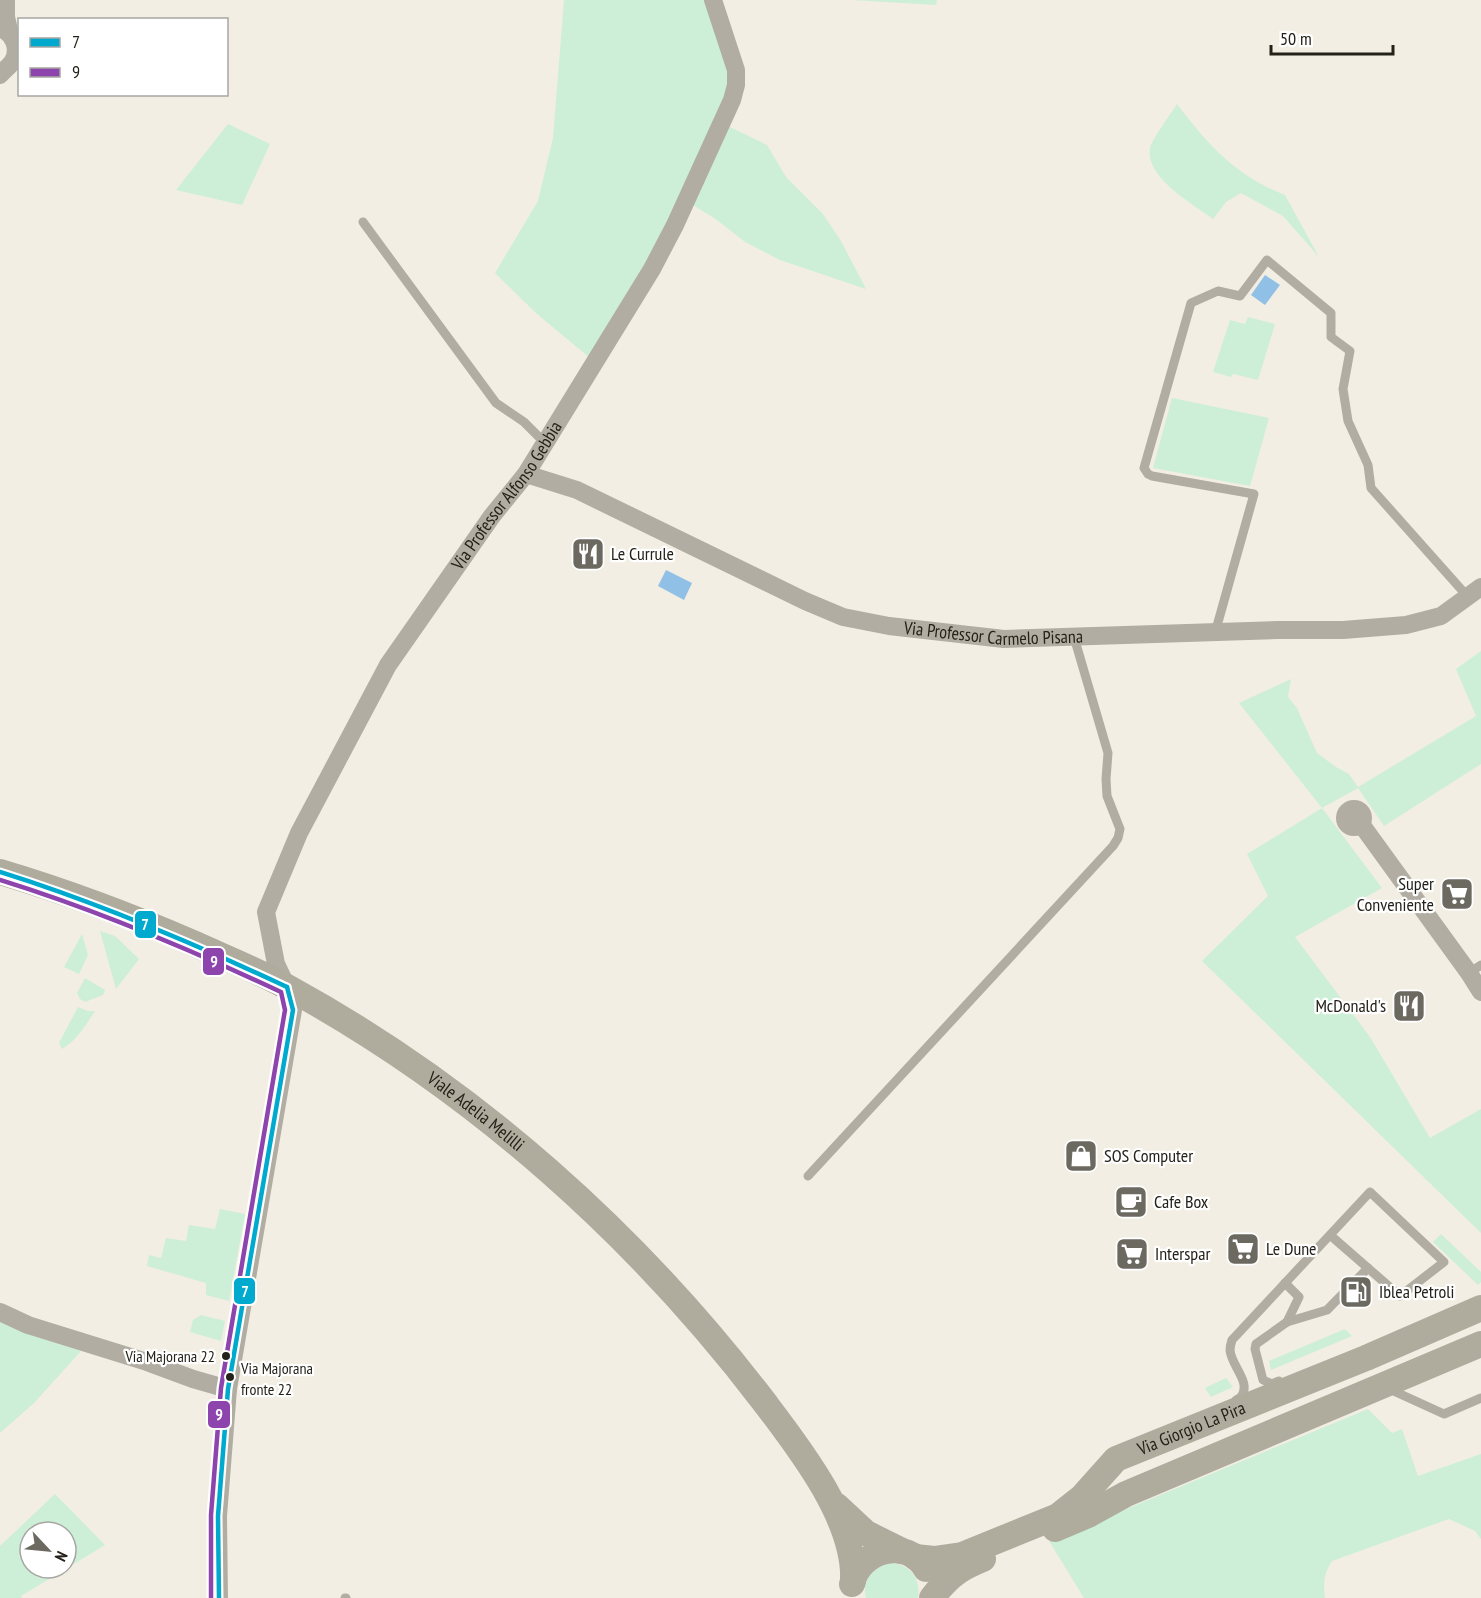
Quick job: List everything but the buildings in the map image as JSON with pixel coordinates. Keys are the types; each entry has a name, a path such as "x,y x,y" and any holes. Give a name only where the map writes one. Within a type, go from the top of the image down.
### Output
{"main road":[{"name":"Viale Adelia Melilli","path":"0,872 109,908 219,954 287,987 398,1055 461,1099 561,1182 613,1229 668,1286 728,1356 782,1425 834,1504"},
{"name":"Via Giorgio La Pira","path":"850,1591 858,1569 866,1559 877,1552 890,1550 934,1559 962,1555 1058,1516 1082,1497 1116,1459 1357,1357 1481,1308"},
{"name":"Via Giorgio La Pira","path":"932,1598 946,1580 961,1568 1088,1515 1126,1494 1481,1344"},
{"path":"834,1504 866,1533 909,1554 924,1565 932,1587 932,1598"},
{"path":"834,1504 851,1557 850,1591"}],"street":[{"path":"0,6 4,0"},
{"path":"1,72 13,62 16,55 14,40 5,31 4,0"},
{"name":"Via Professor Alfonso Gebbia","path":"219,1598 218,1516 228,1389 293,1010 287,987 276,964 266,912 299,832 388,665 492,516 526,474 652,269 675,225 732,100 736,85 736,70 713,0"},
{"name":"Via Professor Carmelo Pisana","path":"526,474 577,490 805,601 843,617 889,626 1004,639 1343,630 1406,625 1441,616 1475,592"},
{"path":"1361,824 1475,969 1481,992"},
{"path":"0,1312 28,1326 228,1389"}],"lane":[{"path":"363,222 496,403 524,422 545,443"},
{"path":"1215,633 1254,494 1152,476 1144,468 1191,303 1218,291 1240,296 1267,260 1331,312 1330,337 1350,351 1343,389 1348,421 1368,465 1371,488 1475,592"},
{"path":"808,1176 1105,855 1118,838 1120,829 1118,821 1107,796 1108,753 1074,637"},
{"path":"1129,1453 1172,1426 1240,1397 1244,1390 1243,1382 1230,1351 1232,1340 1370,1192 1444,1262 1400,1296 1330,1235"},
{"path":"1283,1379 1272,1384 1263,1380 1255,1349 1256,1344 1287,1323 1327,1310 1368,1268"},
{"path":"1285,1283 1299,1297 1287,1323"},
{"path":"1382,1386 1444,1414 1481,1398"}],"green space":[{"path":"564,0 706,0 729,65 730,89 662,235 590,358 537,314 495,273 538,201 553,138"},
{"path":"853,0 937,0 936,5"},
{"path":"1177,104 1212,146 1237,169 1285,195 1319,257 1283,216 1241,193 1226,202 1213,219 1162,179 1150,159 1150,148"},
{"path":"228,124 270,144 242,205 176,190"},
{"path":"728,126 767,145 786,177 823,214 841,241 866,289 780,260 745,242 693,205"},
{"path":"1248,317 1275,324 1258,380 1213,372 1230,320 1245,324"},
{"path":"1172,398 1269,418 1250,486 1153,468"},
{"path":"1481,651 1481,764 1384,826 1358,788 1322,808 1239,703 1291,679 1288,697 1297,708 1317,753 1349,774 1358,787 1476,716 1456,669"},
{"path":"1322,808 1382,888 1295,937 1370,1037 1430,1138 1481,1109 1481,1233 1202,961 1268,896 1247,854"},
{"path":"100,931 115,936 139,959 116,989"},
{"path":"82,934 88,955 79,974 64,967"},
{"path":"85,978 105,990 103,995 85,1002 80,999 77,993"},
{"path":"78,1007 95,1011 76,1037 62,1049 59,1043"},
{"path":"220,1209 245,1214 229,1301 206,1295 206,1283 147,1266 149,1255 161,1258 166,1238 186,1241 189,1225 215,1229"},
{"path":"1441,1234 1481,1272 1481,1282 1478,1285 1433,1242"},
{"path":"201,1315 225,1321 221,1341 190,1332 193,1320"},
{"path":"0,1320 25,1332 81,1351 34,1403 0,1433"},
{"path":"1345,1329 1352,1336 1271,1370 1269,1361"},
{"path":"1226,1378 1233,1387 1211,1397 1205,1388"},
{"path":"1368,1409 1392,1433 1402,1429 1418,1476 1481,1454 1481,1539 1475,1531 1449,1519 1332,1561 1325,1578 1325,1598 1084,1598 1049,1541"},
{"path":"55,1494 105,1545 78,1561 78,1520 28,1520"},
{"path":"18,1529 18,1580 47,1580 21,1596 22,1598 0,1598 0,1546"},
{"path":"886,1563 901,1565 911,1572 917,1583 918,1598 866,1598 865,1586 869,1577"}],"water":[{"path":"1265,275 1280,285 1265,305 1251,295"},
{"path":"666,570 692,583 684,600 658,586"}],"transit line":[{"name":"7","path":"0,872 145,925 287,987"},
{"name":"9","path":"0,880 142,931 281,992 285,1010 221,1388 211,1515 211,1598"},
{"name":"7","path":"219,1598 218,1516 228,1389 293,1010 287,987"}],"place":[{"name":"Le Currule","path":"588,554"},
{"name":"Super Conveniente","path":"1457,894"},
{"name":"McDonald's","path":"1409,1006"},
{"name":"SOS Computer","path":"1081,1156"},
{"name":"Cafe Box","path":"1131,1202"},
{"name":"Le Dune","path":"1243,1249"},
{"name":"Interspar","path":"1132,1254"},
{"name":"Iblea Petroli","path":"1356,1292"},
{"name":"Via Majorana 22","path":"226,1356"},
{"name":"Via Majorana fronte 22","path":"230,1377"}]}
